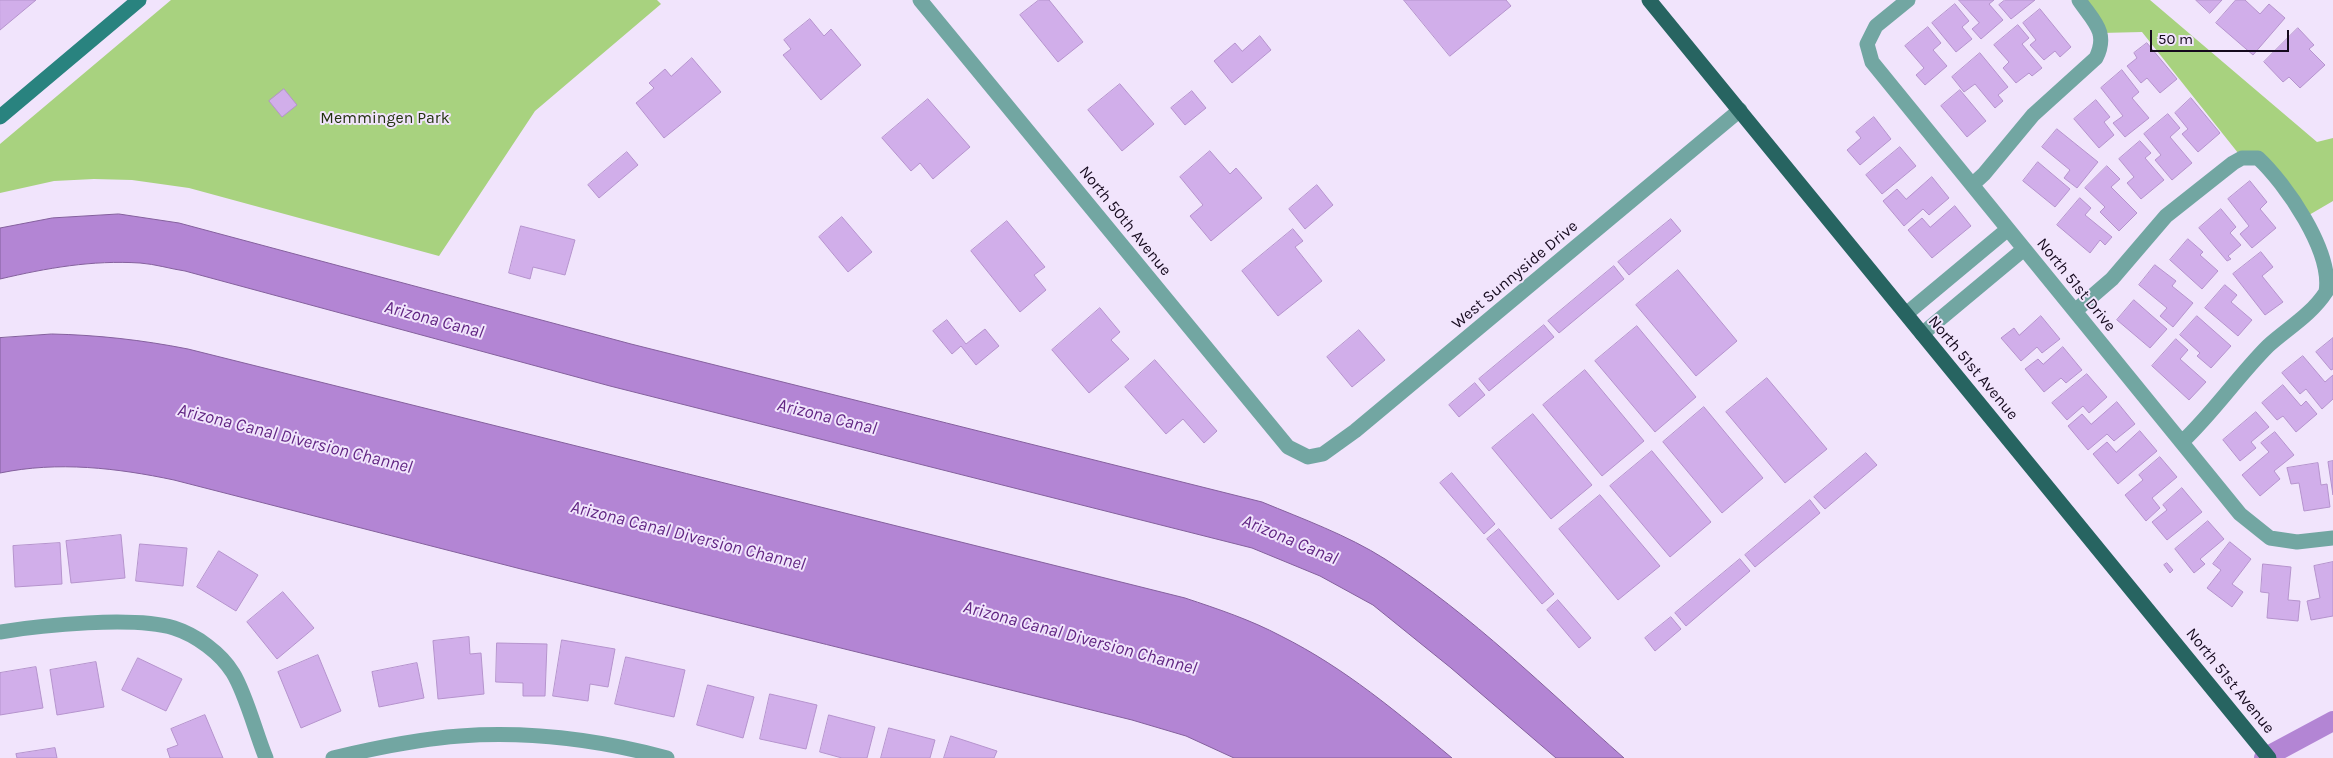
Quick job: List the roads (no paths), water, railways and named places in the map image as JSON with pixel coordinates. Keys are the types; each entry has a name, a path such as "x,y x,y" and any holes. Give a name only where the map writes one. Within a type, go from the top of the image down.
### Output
{"main road":[{"name":"North 51st Avenue","path":"1649,0 2269,758"}],"street":[{"path":"0,117 139,0"},
{"name":"North 50th Avenue","path":"920,0 1288,447 1308,457"},
{"name":"North 51st Drive","path":"1908,0 1876,26 1866,44 1872,62 2240,514 2270,538 2298,542 2333,538"},
{"path":"1972,185 1984,174 2033,115 2096,58 2102,46 2101,33 2078,0"},
{"name":"West Sunnyside Drive","path":"1308,457 1323,454 1361,426 1740,110"},
{"path":"2075,311 2112,280 2166,216 2232,162 2242,158 2258,158 2312,219 2329,248 2331,272 2327,290 2309,312 2268,346 2198,427 2182,442"},
{"path":"1906,314 2008,229"},
{"path":"1922,334 2024,250"},
{"path":"0,632 98,624 142,623 174,628 199,640 234,673 266,758"},
{"path":"333,758 422,740 460,736 517,734 569,739 667,758"}],"water":[{"path":"119,214 179,223 631,344 1262,502 1356,542 1417,581 1479,629 1624,758 1556,758 1451,668 1373,605 1320,576 1252,548 610,386 185,271 122,262 52,268 0,279 0,228 52,218"},
{"name":"Arizona Canal Diversion Channel","path":"52,334 120,338 188,349 1185,598 1270,630 1327,662 1412,724 1452,758 1234,758 1186,736 1132,720 521,569 174,480 109,469 66,467 22,469 0,473 0,338"}],"waterway":[{"name":"Arizona Canal","path":"2264,758 2333,721"}],"park label":[{"name":"Memmingen Park","path":"385,118"}]}
